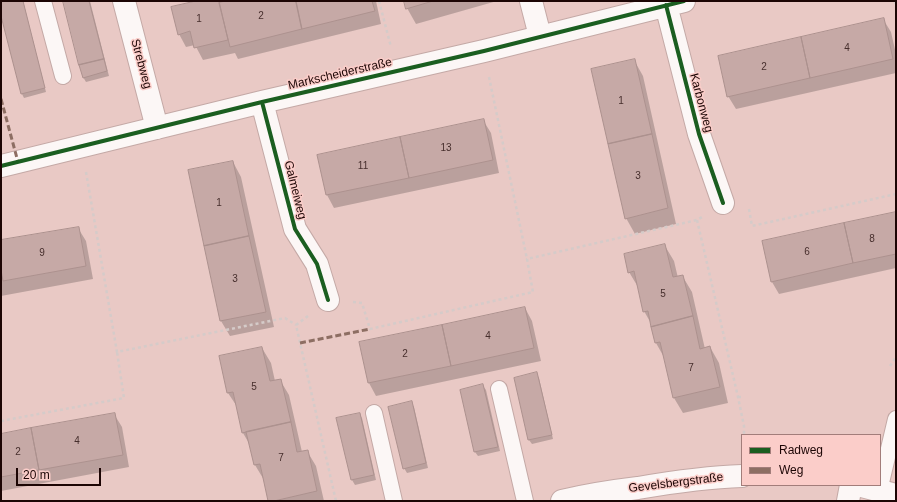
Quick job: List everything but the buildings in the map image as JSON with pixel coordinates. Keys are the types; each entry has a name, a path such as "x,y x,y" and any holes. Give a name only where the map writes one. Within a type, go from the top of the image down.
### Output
{"street":[{"name":"Strebweg","path":"124,1 157,128"},
{"path":"531,1 540,36"},
{"name":"Markscheiderstraße","path":"1,166 262,102 484,51 675,3"},
{"name":"Karbonweg","path":"675,3 699,134 723,203"},
{"name":"Galmeiweg","path":"262,102 294,229 317,264 328,300"},
{"name":"Gevelsbergstraße","path":"562,501 582,496 674,482 714,477 741,476"},
{"path":"848,501 851,486"},
{"path":"862,486 888,493"}],"lane":[{"path":"43,1 63,76"},
{"path":"499,389 525,501"},
{"path":"374,413 394,501"},
{"path":"888,493 896,419"}],"path":[{"path":"379,1 397,71"},
{"path":"895,1 896,7"},
{"path":"296,325 328,300 362,303 370,328 533,292 484,51"},
{"path":"1,421 124,398 82,146"},
{"path":"752,226 896,194"},
{"path":"527,259 697,220 723,203"},
{"path":"697,220 738,397 744,426 744,434"},
{"path":"117,352 285,318 296,325 336,501"},
{"path":"890,366 896,357"},
{"path":"738,397 743,397"}],"marked path":[{"path":"1,99 18,162"},
{"path":"300,343 370,329"}],"cycle path":[{"path":"1,166 262,102 484,51 684,1"},
{"path":"666,5 699,134 723,203"},
{"path":"262,102 295,229 317,264 328,300"}]}
